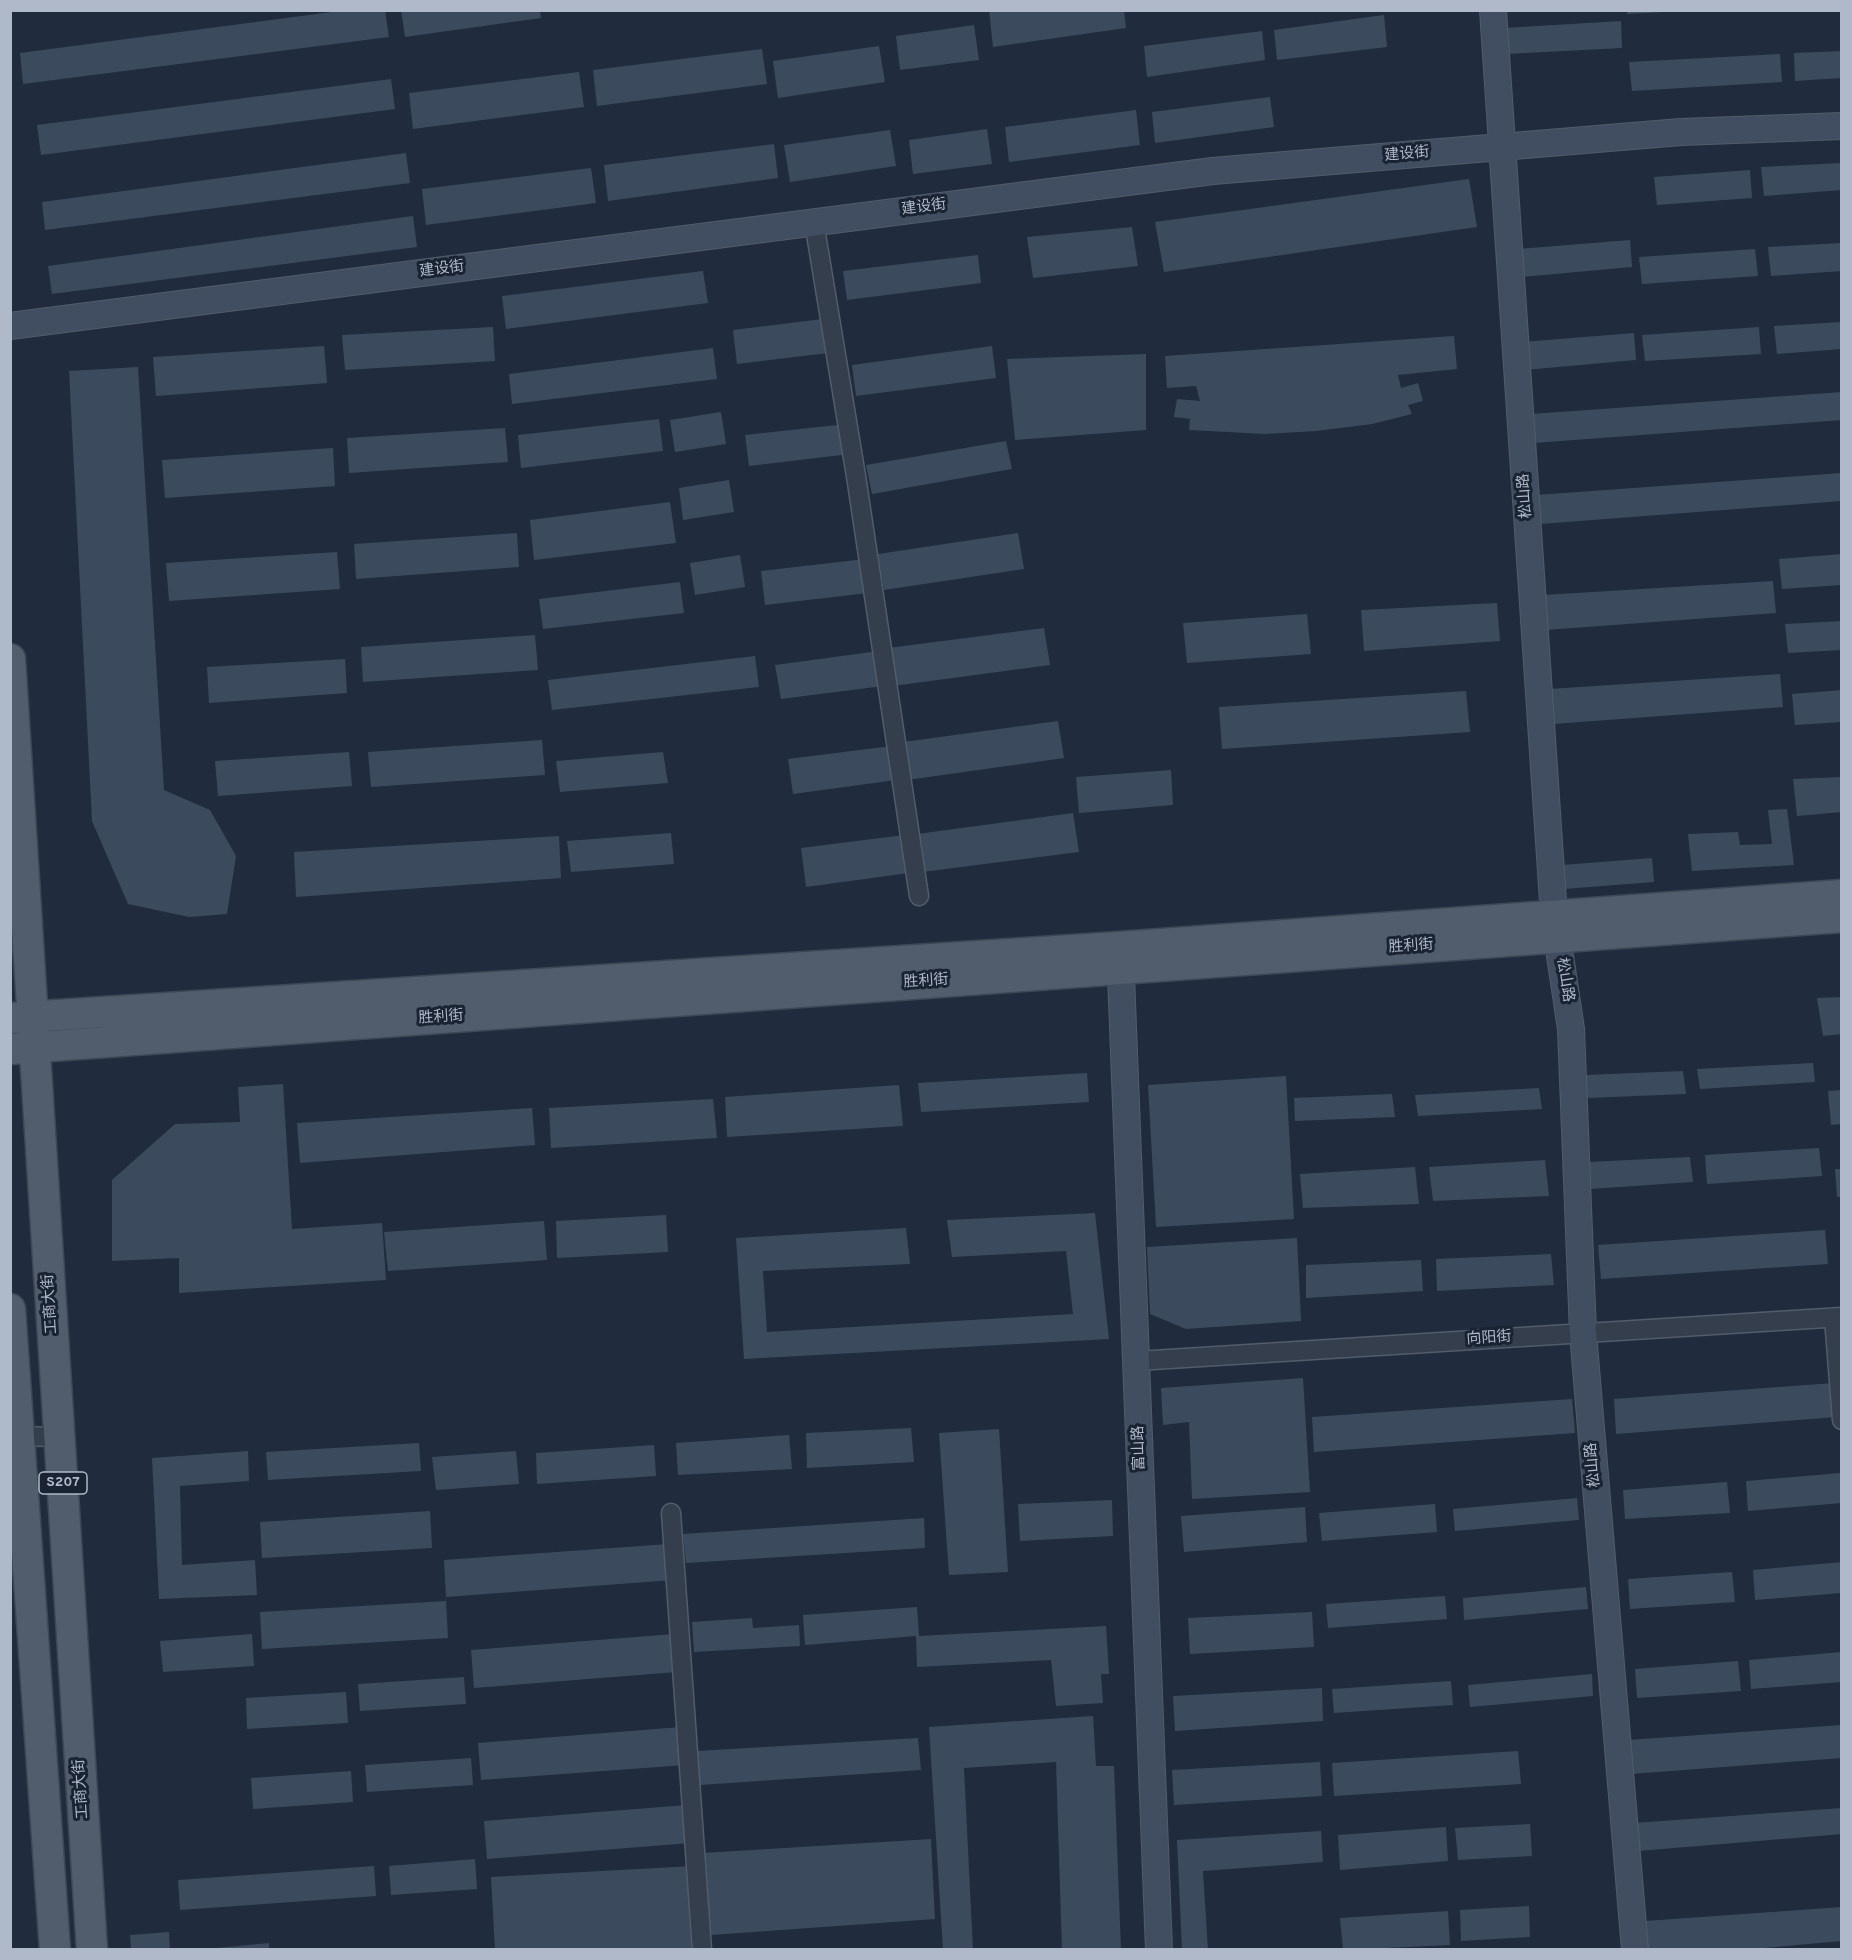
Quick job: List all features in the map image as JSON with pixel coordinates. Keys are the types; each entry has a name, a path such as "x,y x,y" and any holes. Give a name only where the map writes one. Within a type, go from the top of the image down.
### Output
{"main road":[{"name":"工商大街","path":"10,658 22,1048 60,1437 92,1950"},
{"name":"胜利街","path":"22,1048 1120,957 1556,926 1842,895"},
{"name":"胜利街","path":"1556,926 1842,917"},
{"name":"胜利街","path":"22,1018 1120,957"},
{"name":"S207","path":"10,1309 15,1436 55,1950"}],"street":[{"name":"松山路","path":"1493,10 1556,926 1571,1029 1583,1333 1635,1950"},
{"name":"建设街","path":"10,326 1213,171 1681,132 1842,126"},
{"path":"814,222 856,476 919,896"},
{"name":"富山路","path":"1120,957 1160,1950"},
{"path":"1838,1317 1842,1420"},
{"name":"向阳街","path":"1137,1361 1838,1317"},
{"path":"15,1436 60,1437"},
{"path":"671,1513 702,1950"}],"building":[{"path":"347,10 385,10 389,37 23,84 20,53"},
{"path":"401,10 540,10 541,18 405,37"},
{"path":"989,10 1124,10 1126,28 993,47"},
{"path":"1627,10 1664,10 1664,12 1627,14"},
{"path":"1384,15 1387,47 1277,60 1274,30"},
{"path":"1621,21 1622,48 1506,54 1504,28"},
{"path":"974,25 979,60 900,70 896,36"},
{"path":"1262,31 1265,60 1147,77 1144,46"},
{"path":"879,46 885,82 778,98 773,61"},
{"path":"762,49 767,84 597,106 593,70"},
{"path":"1842,51 1842,78 1795,81 1794,53"},
{"path":"1780,54 1782,82 1632,91 1629,62"},
{"path":"579,72 584,107 413,129 409,93"},
{"path":"391,79 395,109 41,155 37,125"},
{"path":"1270,97 1274,127 1155,143 1152,112"},
{"path":"1136,110 1140,145 1009,162 1005,127"},
{"path":"987,129 992,164 913,174 909,140"},
{"path":"890,130 896,166 790,182 784,145"},
{"path":"774,144 778,178 608,201 604,165"},
{"path":"406,153 410,183 45,230 42,202"},
{"path":"1842,163 1842,190 1764,196 1761,167"},
{"path":"591,168 596,203 426,225 422,189"},
{"path":"1750,170 1752,198 1657,205 1654,177"},
{"path":"1469,179 1477,227 1164,272 1155,222"},
{"path":"413,216 417,247 52,294 48,266"},
{"path":"1132,227 1138,266 1033,278 1027,237"},
{"path":"1630,240 1632,267 1521,277 1518,249"},
{"path":"1842,243 1842,271 1771,276 1768,247"},
{"path":"1755,249 1758,276 1642,284 1639,257"},
{"path":"978,255 981,283 847,300 843,271"},
{"path":"703,271 708,303 506,329 502,296"},
{"path":"823,319 828,353 737,364 733,330"},
{"path":"1842,322 1842,349 1777,354 1774,326"},
{"path":"493,327 495,361 345,370 342,335"},
{"path":"1759,327 1761,354 1645,361 1642,335"},
{"path":"1634,333 1636,360 1525,370 1522,342"},
{"path":"1454,336 1457,369 1398,375 1401,388 1418,383 1423,401 1408,405 1412,414 1372,424 1265,434 1189,430 1190,419 1174,417 1177,399 1200,401 1196,386 1167,388 1165,356"},
{"path":"324,346 327,383 156,396 153,357"},
{"path":"992,346 996,378 856,396 852,365"},
{"path":"713,348 717,379 512,404 509,374"},
{"path":"1146,354 1146,430 1015,440 1007,359"},
{"path":"138,367 164,790 210,810 236,856 227,914 189,917 128,904 92,821 69,371"},
{"path":"1842,392 1842,420 1534,443 1531,414"},
{"path":"721,412 726,444 675,452 670,420"},
{"path":"659,419 663,451 521,468 518,435"},
{"path":"846,424 850,454 749,466 745,435"},
{"path":"505,428 508,462 349,473 347,438"},
{"path":"1006,441 1012,469 872,494 866,465"},
{"path":"333,448 335,486 165,498 162,460"},
{"path":"1842,473 1842,501 1540,524 1536,495"},
{"path":"729,480 734,512 683,520 679,488"},
{"path":"670,502 676,543 534,560 530,520"},
{"path":"517,533 519,567 356,579 354,544"},
{"path":"1018,533 1024,569 884,590 878,554"},
{"path":"337,552 340,589 169,601 166,563"},
{"path":"1842,554 1842,585 1782,589 1779,559"},
{"path":"740,555 745,587 695,595 690,563"},
{"path":"865,559 868,593 765,605 761,571"},
{"path":"1773,581 1776,613 1546,630 1543,595"},
{"path":"680,582 684,613 543,629 539,599"},
{"path":"1497,603 1500,641 1364,651 1361,610"},
{"path":"1307,614 1311,654 1187,663 1183,623"},
{"path":"1842,621 1842,650 1788,653 1785,624"},
{"path":"1044,628 1050,665 893,686 888,648"},
{"path":"535,635 538,670 363,682 361,647"},
{"path":"879,651 883,686 781,699 775,665"},
{"path":"755,656 759,687 552,710 548,680"},
{"path":"345,659 347,693 209,703 207,667"},
{"path":"1780,674 1783,707 1553,724 1549,689"},
{"path":"1842,690 1842,722 1795,725 1792,694"},
{"path":"1466,691 1470,732 1222,749 1219,707"},
{"path":"1058,721 1064,758 907,780 903,742"},
{"path":"542,740 545,775 371,787 368,752"},
{"path":"892,746 896,780 793,794 788,759"},
{"path":"349,752 352,786 218,796 215,761"},
{"path":"663,752 668,783 560,792 556,761"},
{"path":"1171,770 1173,805 1079,813 1076,777"},
{"path":"1842,777 1842,812 1797,816 1793,779"},
{"path":"1787,809 1794,865 1692,871 1688,834 1738,832 1740,845 1772,844 1768,810"},
{"path":"1073,813 1079,852 922,872 917,834"},
{"path":"671,833 674,864 571,872 567,841"},
{"path":"904,835 909,873 806,887 801,848"},
{"path":"559,836 561,878 296,897 294,852"},
{"path":"1652,858 1654,882 1564,889 1562,865"},
{"path":"1842,997 1842,1034 1823,1036 1817,998"},
{"path":"1813,1063 1815,1082 1700,1089 1697,1069"},
{"path":"1683,1071 1686,1094 1587,1098 1585,1075"},
{"path":"1087,1073 1089,1102 921,1112 918,1083"},
{"path":"1286,1076 1294,1219 1156,1227 1148,1085"},
{"path":"283,1084 292,1229 382,1223 386,1280 179,1293 179,1258 112,1261 112,1180 175,1124 240,1122 238,1087"},
{"path":"899,1085 903,1126 727,1137 725,1097"},
{"path":"1539,1088 1542,1109 1418,1116 1415,1095"},
{"path":"1842,1090 1842,1124 1831,1125 1828,1091"},
{"path":"1392,1094 1395,1117 1295,1121 1294,1098"},
{"path":"713,1099 717,1138 551,1148 549,1108"},
{"path":"532,1108 535,1145 300,1163 297,1123"},
{"path":"1819,1148 1822,1176 1707,1184 1705,1155"},
{"path":"1690,1157 1693,1182 1590,1189 1588,1162"},
{"path":"1545,1160 1549,1196 1433,1201 1429,1167"},
{"path":"1415,1167 1419,1204 1303,1208 1300,1174"},
{"path":"1835,1169 1842,1169 1842,1197 1837,1197"},
{"path":"1095,1213 1109,1339 744,1359 736,1238 906,1228 910,1264 763,1271 767,1332 1073,1314 1066,1251 952,1257 947,1220"},
{"path":"666,1215 668,1252 557,1258 556,1221"},
{"path":"544,1221 547,1260 388,1271 384,1232"},
{"path":"1825,1230 1828,1264 1601,1279 1598,1245"},
{"path":"1297,1238 1301,1321 1186,1329 1150,1314 1147,1247"},
{"path":"1551,1254 1554,1285 1437,1291 1436,1259"},
{"path":"1421,1260 1423,1291 1306,1298 1306,1265"},
{"path":"1303,1378 1310,1492 1192,1499 1189,1422 1163,1425 1161,1388"},
{"path":"1834,1383 1837,1417 1616,1434 1614,1399"},
{"path":"1572,1399 1575,1433 1314,1452 1312,1417"},
{"path":"911,1428 914,1462 807,1468 806,1433"},
{"path":"999,1429 1008,1572 949,1575 939,1433"},
{"path":"789,1435 792,1469 678,1475 676,1443"},
{"path":"419,1443 421,1471 268,1480 266,1452"},
{"path":"654,1445 656,1476 537,1484 536,1453"},
{"path":"248,1451 249,1481 180,1486 182,1565 255,1560 257,1595 159,1599 152,1458"},
{"path":"516,1451 519,1484 436,1490 432,1457"},
{"path":"1841,1473 1842,1503 1748,1511 1746,1481"},
{"path":"1727,1482 1730,1513 1625,1519 1623,1490"},
{"path":"1577,1498 1579,1520 1455,1531 1453,1509"},
{"path":"1112,1500 1113,1536 1020,1541 1018,1504"},
{"path":"1435,1504 1437,1532 1322,1541 1319,1513"},
{"path":"1305,1507 1307,1542 1184,1552 1181,1516"},
{"path":"430,1511 432,1548 262,1558 260,1522"},
{"path":"924,1518 925,1548 686,1563 683,1534"},
{"path":"669,1544 673,1580 446,1597 444,1560"},
{"path":"1842,1562 1842,1593 1755,1600 1753,1570"},
{"path":"1732,1572 1735,1602 1630,1609 1628,1579"},
{"path":"1586,1587 1588,1609 1464,1620 1463,1598"},
{"path":"1445,1596 1447,1619 1328,1628 1326,1604"},
{"path":"446,1601 448,1638 262,1649 260,1612"},
{"path":"917,1607 919,1636 1106,1626 1109,1674 1101,1674 1103,1703 1056,1706 1051,1660 917,1667 916,1636 805,1645 803,1615"},
{"path":"1312,1612 1314,1647 1190,1654 1188,1618"},
{"path":"752,1618 753,1628 799,1625 800,1646 694,1652 692,1622"},
{"path":"252,1634 254,1666 163,1672 160,1641"},
{"path":"674,1634 677,1672 474,1688 471,1650"},
{"path":"1842,1652 1842,1682 1751,1689 1749,1660"},
{"path":"1738,1661 1741,1691 1637,1698 1635,1669"},
{"path":"1592,1674 1593,1696 1470,1707 1468,1685"},
{"path":"464,1677 466,1704 360,1711 358,1684"},
{"path":"1451,1681 1453,1705 1334,1713 1332,1689"},
{"path":"1322,1688 1323,1721 1175,1731 1173,1696"},
{"path":"346,1692 348,1723 247,1729 246,1698"},
{"path":"1093,1716 1096,1766 1114,1766 1121,1950 1062,1950 1056,1762 964,1768 973,1950 943,1950 929,1727"},
{"path":"1842,1725 1842,1758 1631,1774 1628,1740"},
{"path":"681,1727 685,1765 481,1780 478,1743"},
{"path":"918,1738 921,1770 700,1785 697,1751"},
{"path":"1518,1751 1521,1784 1334,1796 1332,1763"},
{"path":"471,1758 473,1785 367,1792 365,1765"},
{"path":"1320,1762 1322,1796 1174,1805 1172,1770"},
{"path":"351,1771 353,1802 253,1809 251,1778"},
{"path":"687,1805 691,1843 487,1859 484,1821"},
{"path":"1842,1808 1842,1834 1638,1851 1634,1823"},
{"path":"1530,1824 1532,1856 1458,1860 1455,1828"},
{"path":"1446,1827 1448,1861 1340,1870 1338,1835"},
{"path":"1321,1831 1323,1862 1203,1871 1208,1950 1182,1950 1177,1840"},
{"path":"931,1839 935,1919 711,1935 703,1853"},
{"path":"475,1859 477,1889 391,1895 389,1866"},
{"path":"374,1866 376,1896 180,1910 178,1880"},
{"path":"694,1866 699,1950 495,1950 491,1877"},
{"path":"1529,1906 1530,1937 1461,1941 1460,1910"},
{"path":"1842,1907 1842,1941 1742,1950 1647,1950 1645,1921"},
{"path":"1448,1911 1450,1945 1343,1950 1340,1918"},
{"path":"169,1932 170,1950 131,1950 130,1935"},
{"path":"269,1943 269,1950 217,1950 217,1948"}]}
